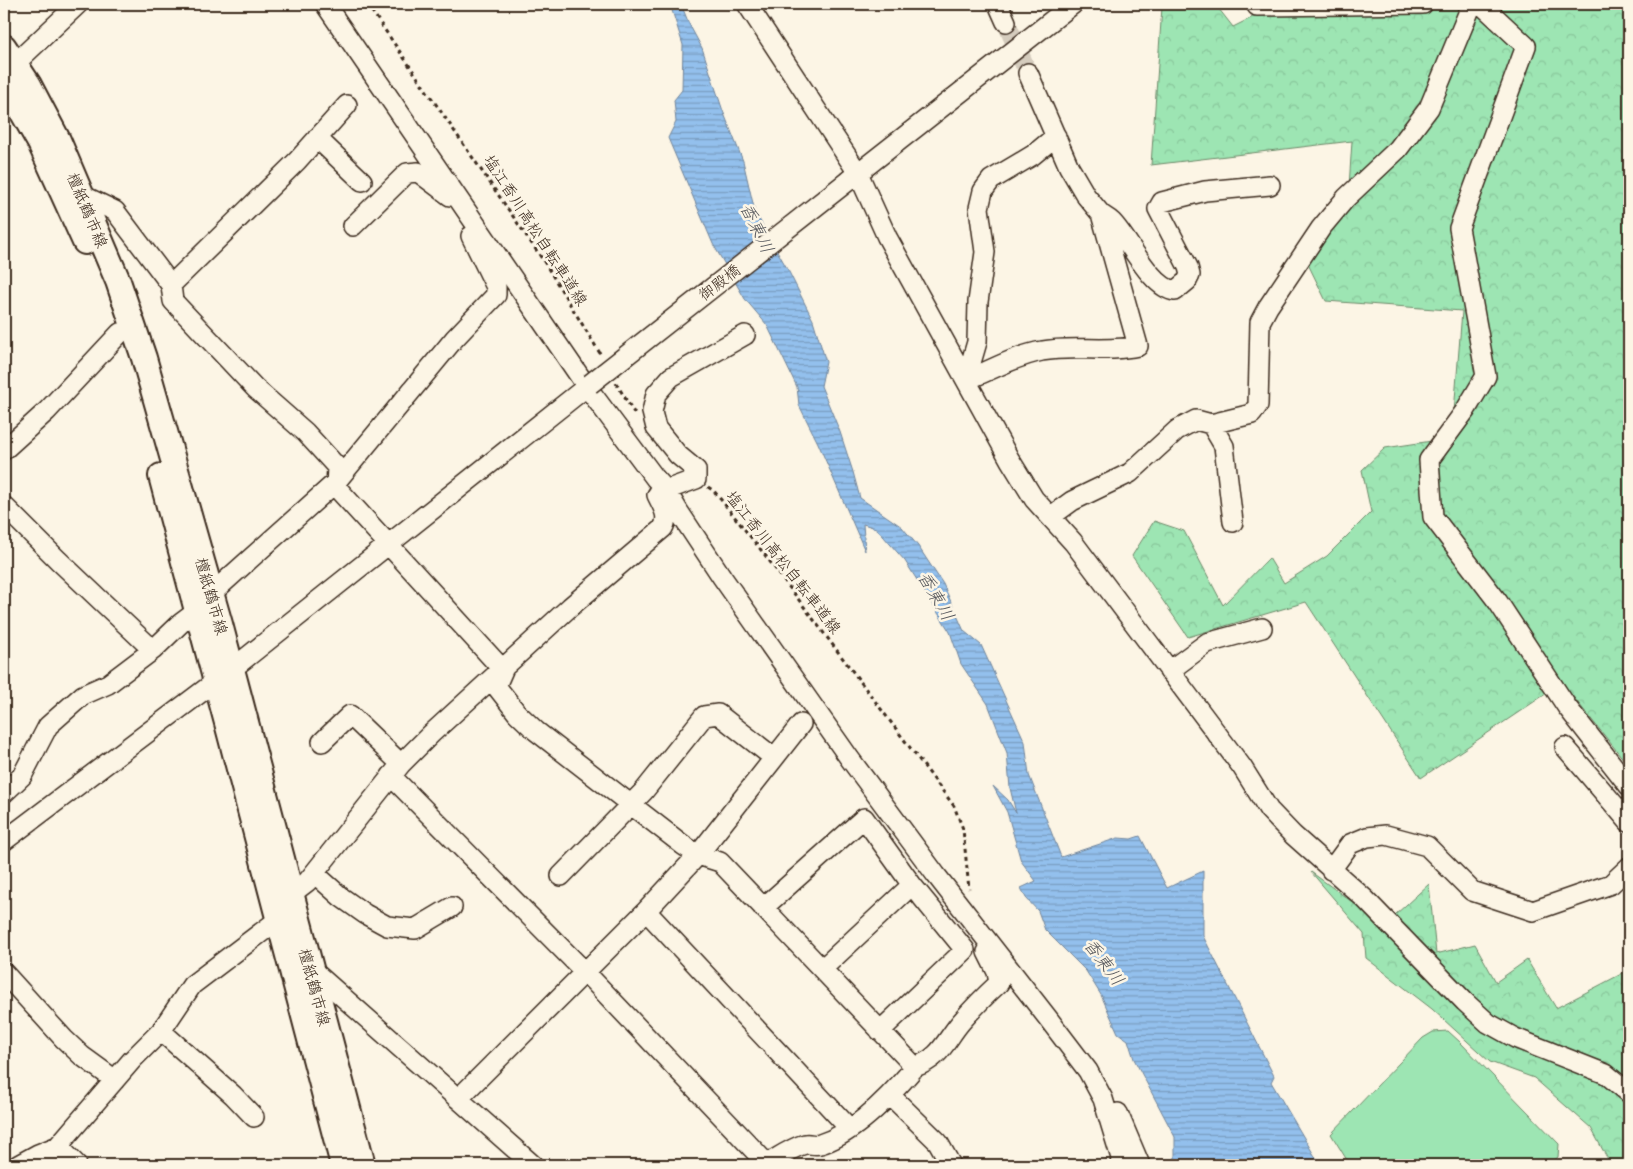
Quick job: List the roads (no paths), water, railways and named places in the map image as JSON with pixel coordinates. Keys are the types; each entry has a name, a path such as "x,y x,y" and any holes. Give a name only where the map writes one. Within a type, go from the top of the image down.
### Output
{"main road":[{"name":"檀紙鶴市線","path":"6,66 29,85 58,140 118,281 144,358 204,603"},
{"name":"檀紙鶴市線","path":"6,66 103,285 130,362 204,603 290,895 362,1165"},
{"name":"檀紙鶴市線","path":"224,675 278,919 343,1165"}],"street":[{"path":"6,66 78,4"},
{"path":"325,4 459,201 588,386 660,484 850,759 936,875 1088,1071 1103,1098 1121,1158 1120,1165"},
{"path":"747,4 853,177 1010,460 1034,499 1073,542 1242,767 1269,810 1331,870 1365,899 1458,995 1488,1023 1515,1038 1606,1074 1629,1093"},
{"path":"998,4 1006,22"},
{"name":"御殿橋","path":"4,841 224,675 1073,4"},
{"path":"1257,4 1257,6 1423,4"},
{"path":"1050,517 1072,501 1130,474 1177,430 1196,420 1211,424 1252,414 1258,405 1260,322 1268,307 1321,228 1346,198 1398,149 1429,108 1472,4"},
{"path":"1481,4 1526,46 1459,228 1486,376 1429,460 1433,517 1498,602 1567,707 1629,786"},
{"path":"1028,73 1069,167 1086,196 1112,222 1143,266 1168,290 1175,291 1187,281 1190,275 1188,266 1158,209 1162,202 1205,191 1270,185"},
{"path":"171,285 297,162 347,105"},
{"path":"964,377 970,366 977,342 978,302 985,252 979,208 983,191 991,180 1033,155 1056,136"},
{"path":"317,138 362,182"},
{"path":"4,793 22,776 48,726 83,695 108,684 153,650 336,482 455,338 496,295 496,287 462,218 459,201 442,191 418,172 407,173 353,226"},
{"path":"82,195 115,211 171,285 173,301 255,388 305,432 337,467 336,487 503,670"},
{"path":"964,377 1042,351 1072,349 1121,350 1138,346 1102,214"},
{"path":"4,450 47,411 120,333"},
{"path":"290,895 307,882 396,770 431,734 570,607 663,528 667,523 666,514 653,488 660,484 696,479 696,470 678,454 656,428 652,412 656,394 671,377 744,335"},
{"path":"1211,424 1224,446 1233,522"},
{"path":"4,506 153,650"},
{"path":"1170,671 1207,643 1262,628"},
{"path":"503,670 496,686 517,713 536,731 698,855 720,862 915,1067"},
{"path":"561,876 644,791 704,716 718,714 774,757"},
{"path":"322,742 350,715 396,770 767,1165 784,1154 806,1144 819,1145 850,1129 890,1095 915,1067 928,1062 935,1056 960,1023 999,983 997,972 987,952 989,943"},
{"path":"458,1099 586,973 698,855 801,724"},
{"path":"1566,747 1629,822"},
{"path":"763,908 864,818 912,886 965,950 880,1030"},
{"path":"1331,870 1350,844 1368,837 1386,836 1427,846 1472,890 1533,911 1611,884 1629,867"},
{"path":"314,872 341,897 365,914 387,926 415,929 452,907"},
{"path":"822,969 912,886"},
{"path":"646,911 850,1129"},
{"path":"52,1165 58,1146 132,1060 161,1031 192,985 278,919"},
{"path":"285,945 533,1165"},
{"path":"4,974 64,1039 82,1056 115,1080"},
{"path":"161,1031 254,1117"},
{"path":"890,1095 938,1142 951,1165"},
{"path":"1103,1098 1116,1108 1140,1165"},
{"path":"18,1165 58,1146"},
{"path":"58,1146 77,1165"}],"water":[{"name":"香東川","path":"670,4 681,4 702,48 723,111 743,161 755,212 788,270 813,320 826,362 821,386 840,432 860,498 902,527 918,546 943,584 964,631 981,645 1025,742 1029,775 1061,857 1118,838 1131,839 1140,836 1167,888 1203,871 1203,936 1274,1076 1271,1082 1320,1165 1177,1165 1175,1159 1175,1137 1134,1059 1128,1040 1118,1033 1101,995 1086,971 1045,930 1038,911 1026,898 1021,888 1036,881 1021,861 1007,812 993,786 1008,800 1016,813 1010,788 1007,753 988,704 961,664 950,632 905,561 876,528 863,524 865,551 818,443 799,405 797,387 767,325 745,299 713,244 668,138 676,122 674,100 682,90 683,45"}],"tunnel":[{"path":"1006,22 1028,73"}]}
